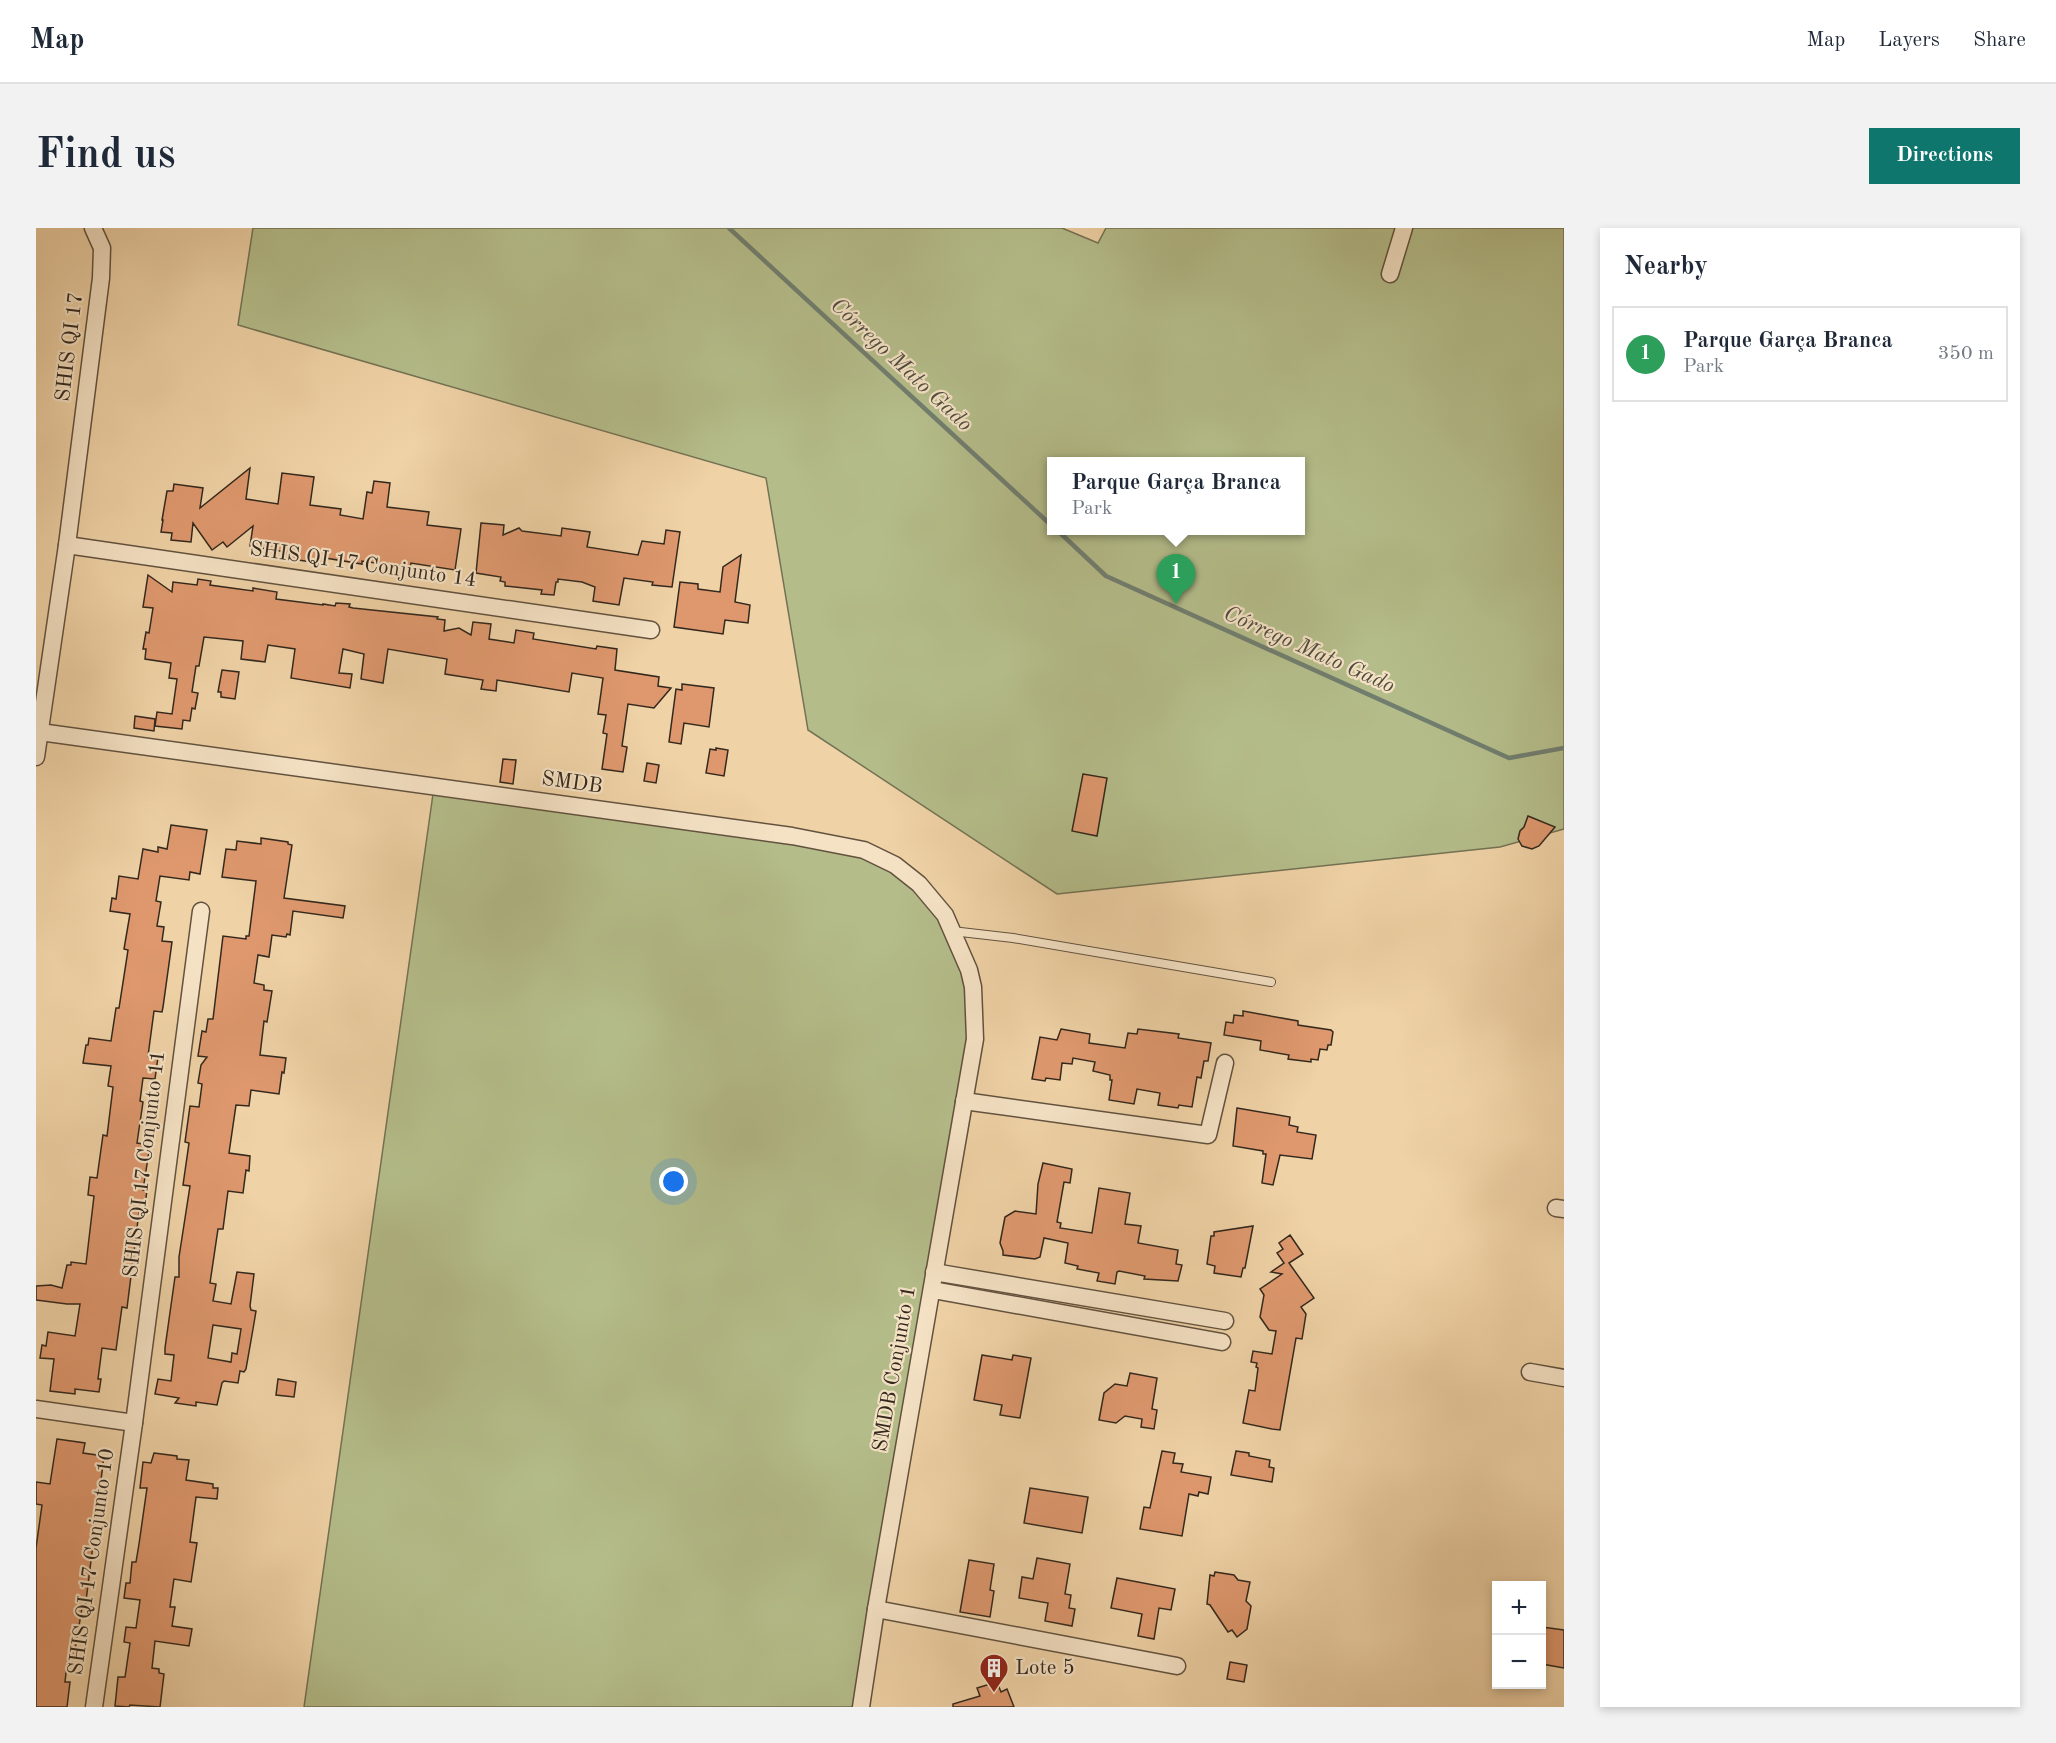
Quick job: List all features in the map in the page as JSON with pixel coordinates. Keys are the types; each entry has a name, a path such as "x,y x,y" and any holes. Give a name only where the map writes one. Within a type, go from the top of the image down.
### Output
{"street":[{"name":"SHIS QI 17","path":"36,758 68,545 101,278 102,248 93,228"},
{"path":"1390,274 1404,228"},
{"name":"SHIS QI 17 Conjunto 14","path":"68,545 651,630"},
{"name":"SMDB","path":"40,732 792,836 864,850 895,866 919,884 945,915 969,970 973,987 975,1039"},
{"name":"SHIS QI 17 Conjunto 11","path":"134,1423 201,911"},
{"name":"SMDB Conjunto 1","path":"861,1707 975,1039"},
{"path":"964,1101 1208,1135 1225,1063"},
{"path":"934,1272 1225,1321"},
{"path":"933,1290 1222,1342"},
{"path":"1530,1372 1564,1378"},
{"path":"36,1409 134,1423"},
{"name":"SHIS QI 17 Conjunto 10","path":"94,1707 134,1423"},
{"path":"876,1610 1177,1666"}],"lane":[{"path":"952,931 1013,938 1271,982"}],"green space":[{"path":"253,228 1062,228 1098,243 1106,228 1564,228 1564,829 1500,847 1057,894 808,730 766,478 238,325"},
{"path":"434,787 864,850 919,884 969,970 975,1039 861,1707 304,1707"}],"building":[{"path":"250,468 246,499 278,504 282,473 314,477 310,505 341,509 340,515 363,519 367,492 372,493 374,481 390,483 387,507 429,512 427,525 461,529 455,570 411,563 410,568 325,558 325,564 285,558 286,552 250,546 253,526 227,547 223,542 212,550 193,523 191,542 171,540 172,533 161,532 167,491 173,491 174,484 203,488 200,508"},
{"path":"481,523 504,525 503,535 519,528 522,531 561,536 562,528 590,532 587,547 638,555 642,541 664,544 666,530 680,532 672,587 624,578 619,605 593,601 595,587 582,582 558,579 554,595 541,594 542,590 505,586 505,582 500,581 501,577 476,573"},
{"path":"741,555 735,602 750,605 748,623 725,620 723,634 674,627 680,582 698,584 698,589 720,592 723,567"},
{"path":"148,575 172,592 173,582 197,585 198,579 211,581 210,585 277,592 276,599 335,606 336,603 350,604 349,607 353,608 438,617 437,619 445,620 444,631 459,628 471,635 473,622 491,624 489,639 514,643 516,630 534,633 533,639 596,649 597,646 617,649 615,670 659,677 658,686 671,688 654,708 628,704 622,746 627,747 623,772 602,769 607,734 603,733 606,715 598,714 603,678 572,673 569,692 497,680 496,691 481,689 483,680 445,674 447,659 388,649 383,683 361,679 364,654 343,649 339,673 352,674 350,688 291,678 295,649 268,645 265,662 241,659 243,641 204,637 192,692 198,693 190,721 183,720 182,729 155,726 157,712 172,714 177,679 169,678 171,663 145,659 146,649 143,649 146,632 149,633 153,608 143,607"},
{"path":"222,670 239,672 235,699 221,697 221,692 218,692"},
{"path":"682,684 714,688 709,727 684,723 681,744 669,742 676,689 682,690"},
{"path":"135,716 155,719 154,731 134,728"},
{"path":"716,748 728,750 724,776 706,773 710,749 716,750"},
{"path":"503,759 516,760 513,784 500,782"},
{"path":"647,763 659,765 656,783 644,781"},
{"path":"1083,774 1107,778 1097,836 1072,831"},
{"path":"1528,816 1555,827 1539,846 1532,849 1522,846 1518,839"},
{"path":"171,825 207,830 200,874 190,872 189,880 160,876 156,901 161,902 157,926 164,927 162,941 172,942 162,1012 154,1011 148,1056 158,1057 155,1079 143,1078 140,1101 143,1102 137,1143 150,1145 143,1190 147,1190 145,1205 140,1204 127,1308 122,1307 116,1350 102,1348 98,1379 101,1379 99,1392 75,1389 75,1394 50,1391 54,1359 40,1358 42,1345 46,1346 48,1332 75,1336 80,1304 36,1300 36,1286 51,1285 62,1288 67,1265 71,1265 71,1262 86,1264 94,1196 88,1195 90,1177 97,1178 103,1135 107,1136 113,1087 108,1086 111,1066 83,1063 89,1038 111,1041 116,1008 119,1008 128,950 124,949 130,914 110,911 112,898 116,899 119,876 138,879 143,849 158,852 158,847 167,849"},
{"path":"261,838 288,842 292,845 284,898 345,906 343,918 293,911 290,935 287,934 286,937 272,935 269,957 258,955 254,983 264,985 264,990 272,991 267,1022 264,1021 260,1055 286,1058 284,1073 282,1072 279,1094 251,1090 249,1106 236,1105 229,1153 250,1156 249,1171 246,1170 243,1193 228,1191 223,1229 218,1229 210,1283 216,1284 213,1301 231,1304 237,1272 254,1274 250,1306 251,1310 256,1311 246,1369 244,1372 240,1371 238,1383 224,1381 222,1383 217,1405 196,1402 196,1406 175,1403 179,1398 155,1394 158,1379 171,1381 174,1355 165,1354 165,1348 175,1277 179,1277 179,1257 190,1186 183,1185 189,1143 185,1142 190,1106 199,1107 202,1084 198,1083 201,1065 207,1057 198,1056 202,1031 206,1032 208,1019 213,1019 223,936 246,939 246,936 249,936 256,881 222,877 226,849 236,850 237,841 261,844","holes":["213,1325 241,1329 237,1354 232,1353 231,1362 208,1358"]},
{"path":"1243,1011 1298,1021 1298,1025 1331,1030 1333,1032 1331,1045 1328,1045 1327,1050 1320,1049 1318,1060 1311,1059 1311,1062 1288,1059 1289,1055 1260,1050 1261,1041 1224,1035 1226,1022 1233,1023 1234,1015 1243,1016"},
{"path":"1061,1029 1090,1034 1089,1043 1125,1048 1128,1033 1137,1034 1138,1029 1179,1034 1178,1038 1211,1043 1208,1061 1204,1061 1201,1078 1197,1077 1192,1107 1179,1105 1178,1108 1158,1105 1160,1093 1137,1089 1134,1104 1109,1100 1112,1080 1110,1080 1110,1075 1093,1071 1095,1062 1073,1058 1072,1064 1062,1063 1060,1080 1032,1079 1040,1037 1057,1040"},
{"path":"1237,1108 1290,1117 1289,1125 1298,1127 1297,1132 1316,1135 1312,1159 1280,1155 1273,1185 1262,1183 1266,1154 1263,1154 1263,1151 1233,1146"},
{"path":"1043,1163 1072,1169 1070,1183 1064,1182 1057,1222 1061,1223 1060,1228 1092,1233 1099,1188 1130,1193 1125,1224 1141,1226 1138,1243 1178,1250 1176,1264 1182,1265 1178,1281 1144,1279 1145,1276 1119,1271 1115,1284 1097,1281 1099,1273 1077,1269 1078,1266 1065,1263 1068,1243 1044,1238 1040,1257 1035,1259 1003,1255 1000,1243 1005,1217 1015,1211 1036,1214 1038,1184"},
{"path":"1253,1226 1245,1268 1243,1268 1241,1277 1214,1273 1215,1266 1207,1264 1211,1236 1214,1236 1214,1232"},
{"path":"1290,1235 1303,1254 1289,1263 1314,1298 1301,1307 1306,1314 1302,1339 1296,1338 1280,1430 1243,1423 1249,1390 1255,1391 1258,1368 1257,1363 1251,1362 1253,1351 1272,1354 1276,1331 1269,1330 1260,1317 1264,1295 1260,1289 1282,1274 1271,1272 1284,1263 1277,1253 1283,1249 1279,1243"},
{"path":"982,1355 1012,1360 1013,1355 1031,1358 1020,1418 1000,1415 1002,1405 974,1400"},
{"path":"1130,1373 1157,1378 1152,1409 1157,1410 1154,1429 1141,1427 1142,1419 1125,1416 1116,1423 1099,1420 1104,1393 1115,1384 1127,1386"},
{"path":"278,1379 296,1382 294,1397 276,1395"},
{"path":"57,1439 85,1443 83,1453 104,1456 85,1609 82,1608 74,1656 68,1655 65,1682 70,1682 67,1707 36,1707 36,1548 42,1505 36,1504 36,1482 50,1484"},
{"path":"1162,1451 1175,1453 1173,1463 1183,1464 1181,1472 1211,1477 1208,1494 1199,1492 1198,1496 1189,1494 1182,1536 1140,1529 1144,1507 1150,1508"},
{"path":"1236,1451 1270,1460 1269,1467 1274,1468 1272,1482 1231,1475"},
{"path":"154,1453 189,1460 186,1480 213,1484 213,1488 218,1488 217,1499 196,1497 190,1542 197,1543 191,1582 174,1579 170,1607 175,1607 172,1626 192,1629 189,1646 155,1641 152,1668 159,1669 159,1673 164,1674 160,1707 115,1706 118,1677 125,1677 130,1643 124,1642 126,1627 136,1628 140,1600 124,1598 126,1583 130,1583 132,1562 136,1562 147,1488 140,1488 143,1462 151,1463"},
{"path":"1030,1488 1088,1497 1082,1533 1024,1523"},
{"path":"1037,1558 1070,1564 1065,1594 1071,1595 1069,1608 1075,1609 1072,1626 1045,1621 1048,1603 1019,1598 1022,1577 1033,1579"},
{"path":"969,1560 994,1564 990,1590 994,1591 990,1617 960,1612"},
{"path":"1215,1572 1234,1575 1238,1580 1250,1582 1246,1601 1251,1606 1247,1629 1237,1637 1232,1630 1228,1632 1210,1605 1207,1604 1210,1575 1214,1576"},
{"path":"1117,1578 1175,1589 1171,1610 1159,1608 1154,1639 1138,1636 1142,1614 1111,1608"},
{"path":"1546,1628 1564,1630 1564,1668 1546,1665"},
{"path":"1230,1662 1247,1665 1244,1682 1227,1679"},
{"name":"Lote 5","path":"997,1682 1001,1692 1007,1689 1014,1707 953,1707 953,1704 980,1696 977,1688"}],"waterway":[{"name":"Córrego Mato Gado","path":"729,228 1047,521"},
{"name":"Córrego Mato Gado","path":"1062,535 1106,576 1509,758 1564,748"}],"place":[{"name":"Parque Garça Branca","path":"1176,604"},
{"name":"Lote 5","path":"994,1694"}]}
